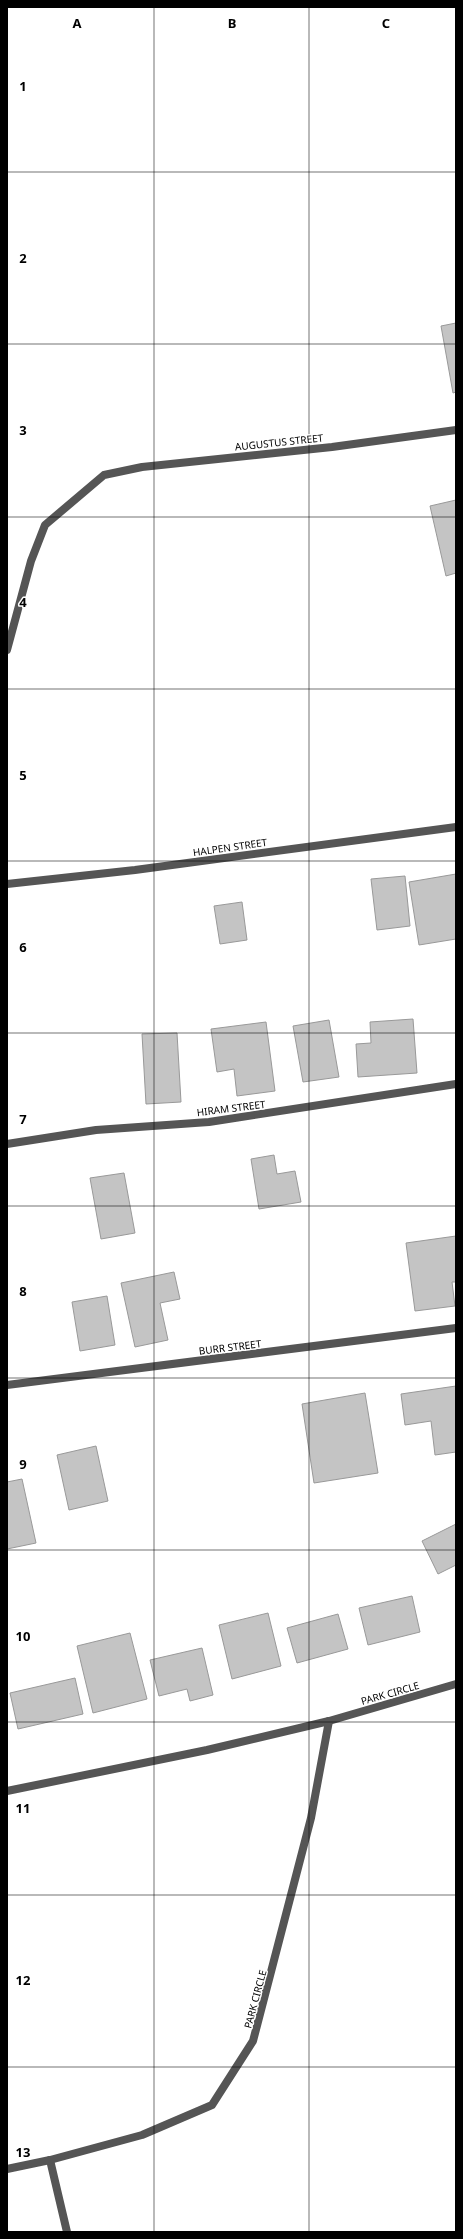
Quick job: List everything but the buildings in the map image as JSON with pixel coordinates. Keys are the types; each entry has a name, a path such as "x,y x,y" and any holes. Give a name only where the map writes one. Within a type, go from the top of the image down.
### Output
{"street":[{"name":"AUGUSTUS STREET","path":"7,650 31,561 46,525 104,475 142,467 332,447 456,430"},
{"name":"HALPEN STREET","path":"7,884 135,870 456,827"},
{"name":"HIRAM STREET","path":"7,1144 96,1130 217,1121 456,1084"},
{"name":"BURR STREET","path":"7,1385 456,1328"},
{"name":"PARK CIRCLE","path":"7,1791 131,1764 207,1750 329,1721 456,1684"},
{"name":"PARK CIRCLE","path":"7,2169 50,2160 142,2135 212,2104 253,2041 311,1818 329,1721"},
{"path":"50,2160 67,2232"}]}
